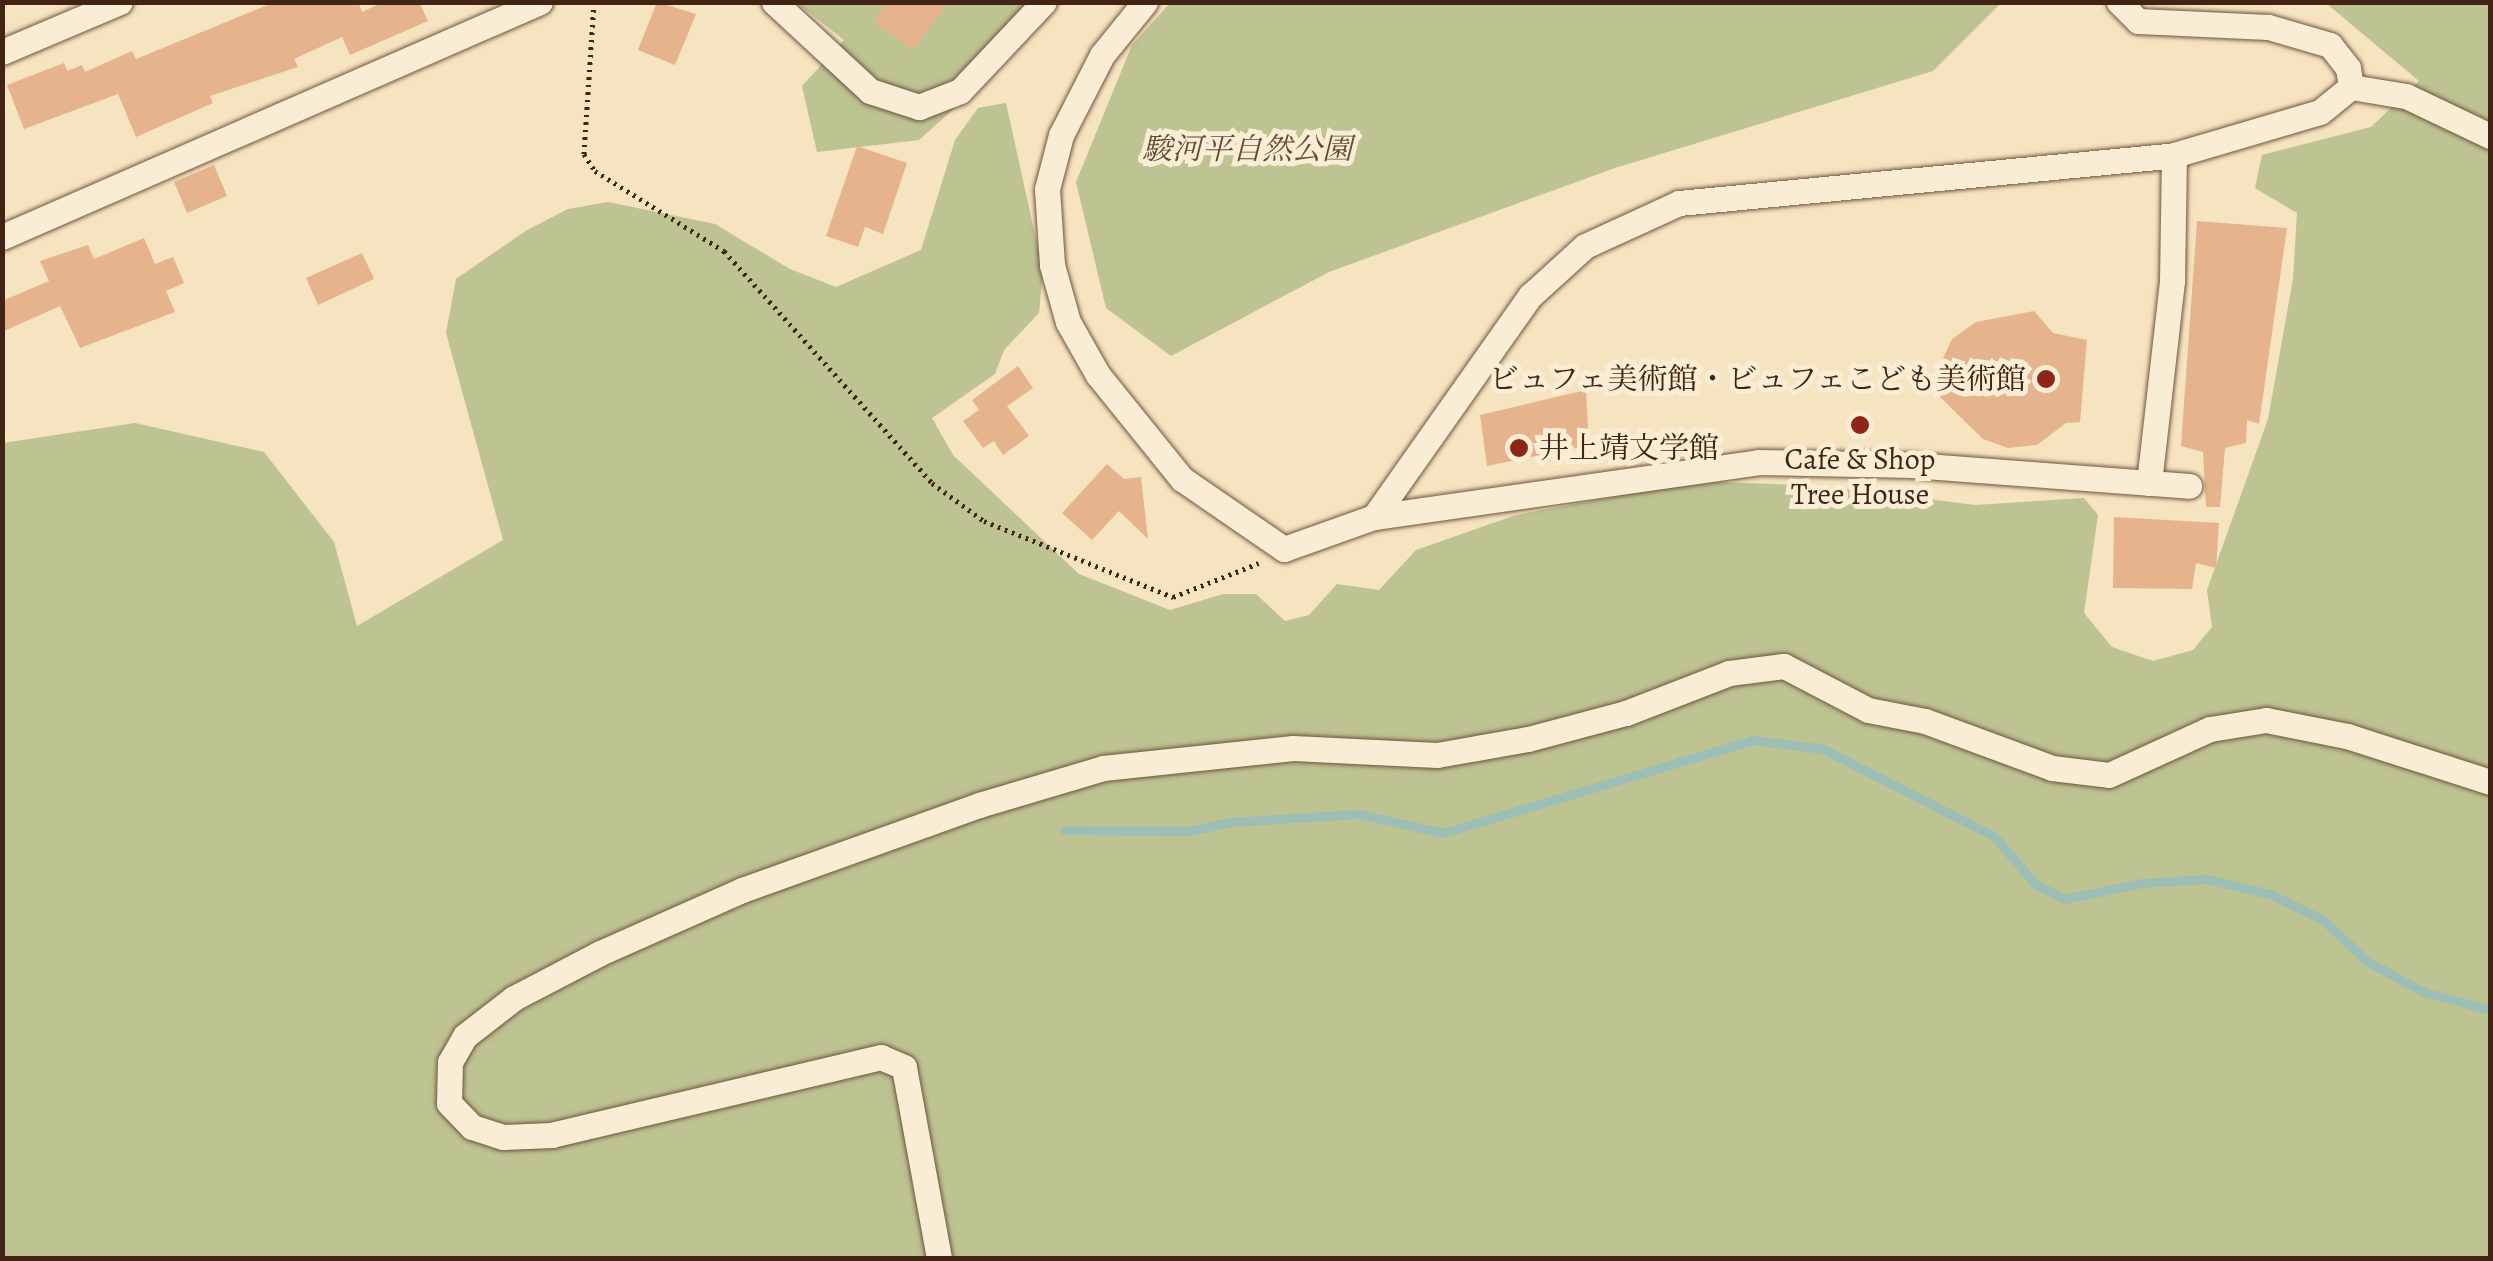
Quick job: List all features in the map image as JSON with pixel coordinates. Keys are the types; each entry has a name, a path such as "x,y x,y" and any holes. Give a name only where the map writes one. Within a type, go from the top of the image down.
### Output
{"street":[{"path":"2,52 120,2"},
{"path":"2,237 540,2"},
{"path":"774,2 870,91 918,107 960,91 1044,2"},
{"path":"1145,2 1102,55 1061,135 1048,189 1052,265 1068,322 1110,390 1182,479 1284,549 1374,517 1759,462 2189,486"},
{"path":"2120,2 2138,21 2268,27 2330,45 2348,68 2351,87"},
{"path":"1374,517 1530,296 1585,246 1663,210 1754,194 2174,154 2320,112 2351,87 2406,96 2490,136"},
{"path":"2149,484 2172,281 2174,154"},
{"path":"939,1258 904,1068 881,1057 552,1135 504,1137 472,1126 449,1104 450,1062 464,1036 514,998 600,953 742,890 979,805 1103,768 1220,754 1293,748 1437,755 1474,749 1626,713 1728,673 1784,666 1868,710 1925,722 2052,768 2108,776 2210,729 2266,720 2347,736 2490,782"}],"path":[{"path":"594,2 584,154 595,171 724,251 932,482 984,520 1173,596 1284,549"}],"green space":[{"name":"駿河平自然公園","path":"1170,2 2001,3 1933,71 1615,168 1329,272 1171,356 1106,308 1076,182 1132,45"},
{"path":"797,3 1035,3 956,107 919,140 817,152 802,86 844,40"},
{"path":"2276,3 2490,3 2490,1258 3,1258 3,443 135,423 264,452 334,542 357,626 503,540 446,333 456,279 527,230 568,209 608,202 715,224 790,269 836,287 921,250 955,140 978,108 1006,103 1043,271 1039,313 1004,350 995,374 932,418 953,455 1079,574 1170,610 1223,594 1256,594 1285,621 1309,615 1337,584 1379,590 1416,550 1516,515 1639,492 1718,482 1825,486 1975,505 2084,498 2098,515 2084,613 2112,647 2153,661 2193,650 2212,627 2207,590 2268,419 2293,279 2297,213 2255,188 2262,155 2371,127 2419,81 2327,4"}],"building":[{"path":"275,2 358,2 362,12 383,2 419,2 428,21 350,55 342,37 294,59 298,67 210,96 213,103 136,137 118,94 24,129 7,85 64,63 67,71 82,65 85,72 132,51 136,59"},
{"path":"657,2 696,14 675,65 638,50"},
{"path":"887,2 949,2 912,50 873,21"},
{"path":"857,146 907,163 883,234 865,227 858,247 826,236"},
{"path":"214,165 227,196 187,213 174,182"},
{"path":"2197,221 2287,228 2259,424 2247,420 2246,443 2225,448 2220,507 2206,507 2203,452 2181,446"},
{"path":"144,238 155,264 173,257 184,283 166,291 175,312 80,348 60,306 2,332 2,301 49,281 40,261 88,245 94,259"},
{"path":"362,253 374,279 318,305 306,278"},
{"path":"2034,311 2053,333 2087,340 2080,422 2066,423 2037,445 2008,448 1983,439 1940,397 1936,373 1952,339 1976,322"},
{"path":"1018,366 1033,388 1007,406 1029,436 1003,455 994,441 983,448 963,421 979,410 972,400"},
{"path":"1586,390 1589,445 1487,466 1480,415"},
{"path":"1107,464 1124,479 1141,477 1148,539 1119,511 1092,540 1062,513"},
{"path":"2114,517 2219,523 2216,568 2196,563 2192,589 2113,588"}],"waterway":[{"path":"1065,830 1188,831 1231,822 1359,814 1443,833 1753,740 1823,749 1994,836 2035,884 2064,899 2142,883 2206,879 2270,894 2323,920 2368,962 2424,992 2490,1010"}],"place":[{"name":"ビュフェ美術館・ビュフェこども美術館","path":"2046,379"},
{"name":"Cafe & Shop Tree House","path":"1860,425"},
{"name":"井上靖文学館","path":"1519,448"}]}
